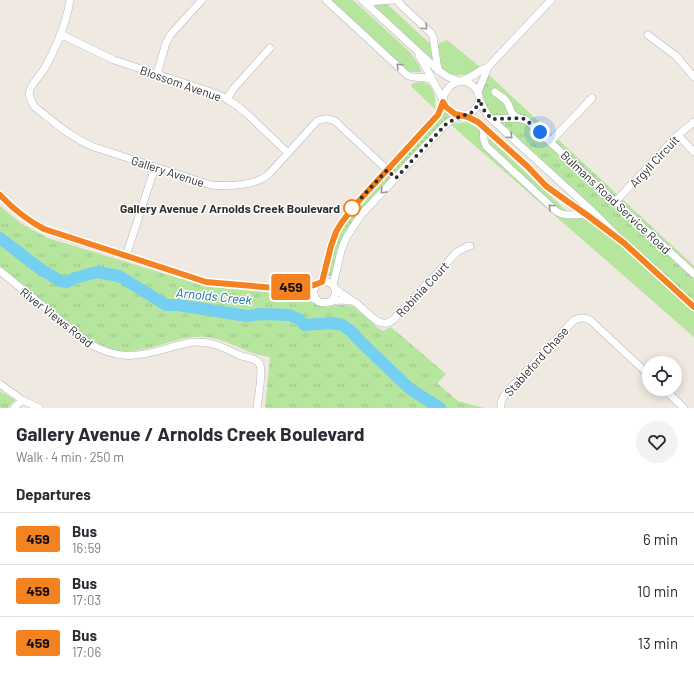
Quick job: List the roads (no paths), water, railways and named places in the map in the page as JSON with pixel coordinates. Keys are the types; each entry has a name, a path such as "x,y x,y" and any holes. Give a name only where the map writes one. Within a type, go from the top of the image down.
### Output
{"street":[{"name":"Gallery Avenue","path":"70,0 70,6 60,34 43,70 32,85 30,97 35,107 70,135 82,142 211,185 220,186 250,183 269,174 317,122 321,119 327,118 334,121 387,170"},
{"path":"157,74 166,44 171,34 202,0"},
{"path":"326,0 408,75 416,78 430,78 433,81"},
{"path":"364,2 394,0"},
{"path":"397,0 431,33 433,37 438,70"},
{"path":"317,300 314,296 315,288 320,282 331,246 339,227 348,214 438,115 449,86 488,67 551,0"},
{"path":"364,2 438,70 448,77 472,84 479,96 485,112 694,307"},
{"name":"Blossom Avenue","path":"60,34 110,58 228,99 246,113 288,153"},
{"path":"648,35 676,56 694,77"},
{"path":"412,46 424,64 446,107 450,111 455,114 474,119 546,186 624,243"},
{"path":"228,99 234,88 270,48"},
{"path":"331,301 335,296 334,287 339,256 346,238 361,215 447,123 470,114 474,110 478,105 479,96 488,67"},
{"name":"Bulmans Road Service Road","path":"495,92 507,102 510,110 515,116 526,120 694,274"},
{"path":"550,142 592,98"},
{"path":"504,119 510,110"},
{"path":"492,119 518,118"},
{"name":"Argyll Circuit","path":"615,202 678,135 694,122"},
{"path":"484,127 484,142 486,146 556,212 564,215 587,215"},
{"path":"678,135 694,152"},
{"path":"126,256 155,167"},
{"path":"387,170 396,178"},
{"path":"0,195 10,206"},
{"path":"0,200 44,229 206,282 275,288 304,294 324,303 340,300 354,302"},
{"name":"Robinia Court","path":"334,287 379,323 387,324 392,322 457,252 470,246"},
{"name":"River Views Road","path":"0,271 88,343 100,349 123,355 138,356 184,344 204,342 224,347 257,362 260,366 261,372 258,408"},
{"path":"275,288 305,287 326,281 330,282 334,287"},
{"name":"Stableford Chase","path":"501,406 505,394 573,321 578,318 586,318 590,320 642,368"},
{"path":"0,384 22,400 39,408"},
{"path":"671,396 684,408"},
{"path":"14,408 22,400"}],"waterway":[{"name":"Arnolds Creek","path":"0,238 39,268 60,281 67,282 75,278 97,272 119,276 166,305 178,305 247,316 261,314 289,315 299,319 304,325 332,323 342,325 351,331 410,389 440,408"}],"place":[{"name":"Gallery Avenue / Arnolds Creek Boulevard","path":"352,208"}]}
